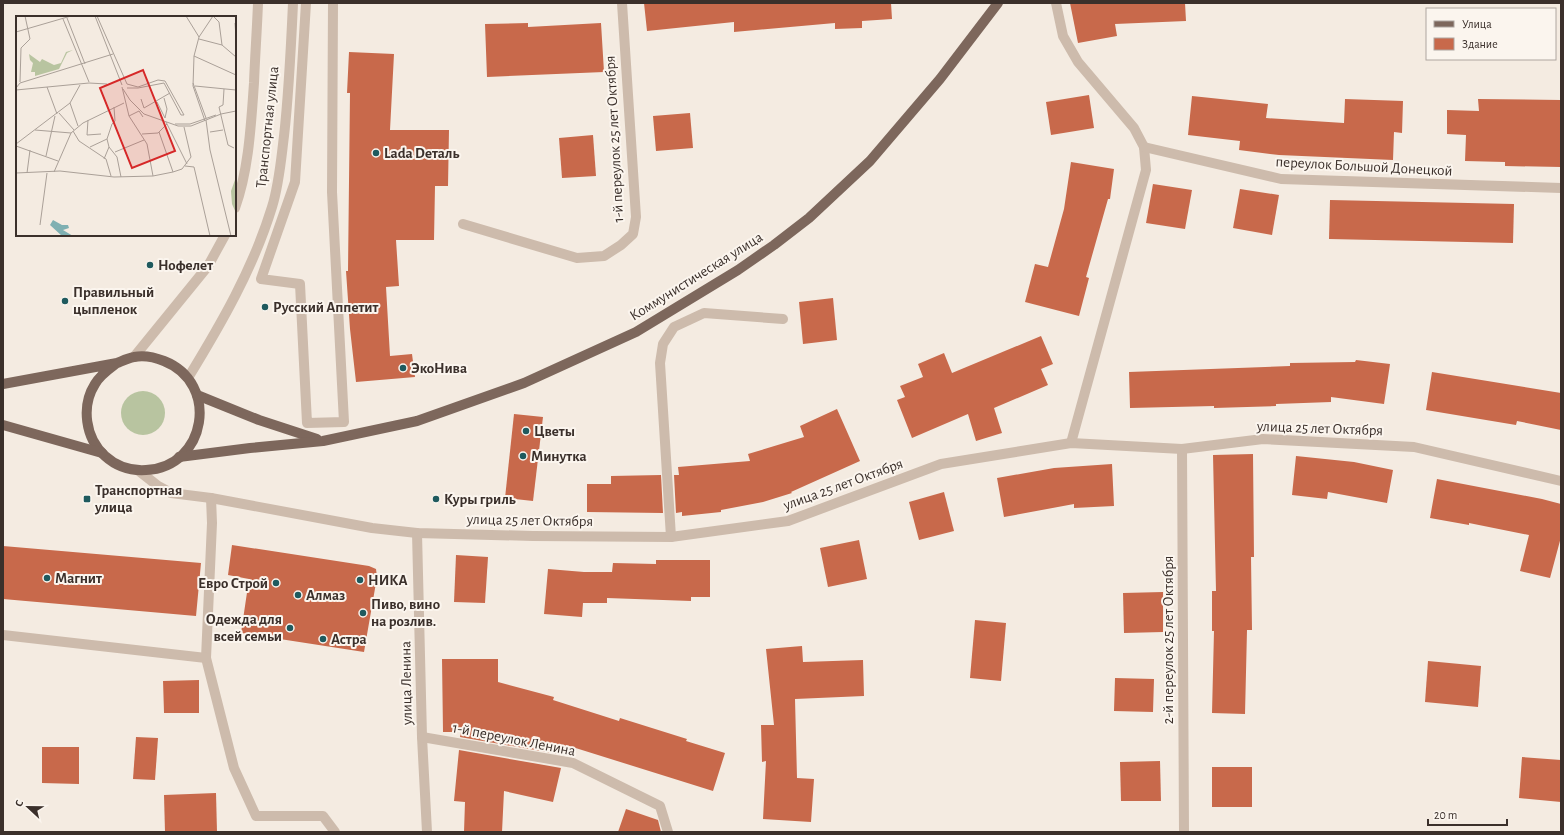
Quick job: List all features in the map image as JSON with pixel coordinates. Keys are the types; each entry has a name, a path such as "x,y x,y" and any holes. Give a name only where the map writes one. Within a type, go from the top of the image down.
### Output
{"main road":[{"name":"Коммунистическая улица","path":"179,458 250,448 323,441 416,420 524,383 636,332 738,270 809,218 870,161 940,78 998,3"},
{"path":"3,384 117,363 134,357 146,356 158,358 179,369 188,378 197,395 200,408 196,436 189,448 179,458 168,465 154,470 139,471 119,466 102,453 93,441 88,427 86,412 88,397 95,383 104,372 117,363"},
{"path":"197,395 259,420 323,441"},
{"path":"3,425 102,453"}],"street":[{"name":"Транспортная улица","path":"236,206 239,198 247,158 252,110 258,3"},
{"name":"Транспортная улица","path":"188,378 224,320 240,288 257,249 272,207 281,163 286,113 293,3"},
{"path":"306,3 295,182 261,279 300,284 307,423 344,422 332,192 334,3"},
{"name":"1-й переулок 25 лет Октября","path":"463,224 577,258 604,256 622,245 632,234 636,217 622,3"},
{"path":"1056,3 1063,36 1078,62 1134,128 1144,147 1146,170 1071,443"},
{"name":"переулок Большой Донецкой","path":"1144,147 1282,179 1561,188"},
{"path":"134,357 208,266 224,236"},
{"path":"671,537 660,363 663,344 674,327 704,313 783,318"},
{"name":"улица 25 лет Октября","path":"139,471 158,486 171,493 211,498 372,528 417,533 671,537 788,521 941,464 1071,443 1182,448 1263,438 1414,447 1561,481"},
{"name":"2-й переулок 25 лет Октября","path":"1182,448 1184,832"},
{"path":"211,498 212,523 206,658 234,768 256,816 323,816 335,832"},
{"name":"улица Ленина","path":"417,533 426,832"},
{"path":"3,635 206,658"},
{"name":"1-й переулок Ленина","path":"422,737 573,763 660,806 668,832"}],"green space":[{"path":"139,391 147,391 159,397 165,409 165,417 159,429 147,435 139,435 127,429 121,417 121,409 127,397"}],"building":[{"path":"644,3 891,3 892,19 862,21 862,28 835,29 835,23 734,32 734,22 647,31"},
{"path":"1070,3 1185,3 1186,21 1115,24 1117,36 1078,43"},
{"path":"528,23 528,27 601,23 604,72 487,77 485,24"},
{"path":"349,52 394,54 390,130 449,130 448,186 435,186 434,240 396,240 399,286 386,287 390,356 412,354 415,377 356,382 350,329 346,271 348,271 350,93 347,93"},
{"path":"1089,95 1094,128 1051,135 1046,102"},
{"path":"1192,96 1268,104 1266,118 1344,123 1345,99 1403,101 1402,133 1394,132 1393,160 1279,155 1239,150 1240,141 1188,135"},
{"path":"1478,99 1561,100 1561,167 1505,166 1505,162 1465,161 1466,135 1447,134 1447,110 1479,111"},
{"path":"690,113 693,148 656,151 653,116"},
{"path":"593,135 596,176 562,178 559,138"},
{"path":"1071,162 1114,169 1110,199 1108,199 1086,277 1089,278 1079,316 1025,302 1035,264 1048,267 1064,209"},
{"path":"1153,184 1192,190 1185,229 1146,223"},
{"path":"1240,189 1279,195 1272,235 1233,228"},
{"path":"1330,200 1514,204 1513,243 1329,239"},
{"path":"833,298 837,340 803,344 799,302"},
{"path":"1041,336 1053,364 1041,369 1048,385 994,408 1002,433 976,441 968,414 912,438 897,400 905,397 900,386 923,377 918,364 944,353 952,373"},
{"path":"1356,360 1390,364 1384,404 1331,397 1331,402 1276,404 1276,406 1130,408 1129,372 1290,366 1290,363 1355,362"},
{"path":"1432,372 1561,393 1561,430 1517,421 1516,425 1426,410"},
{"path":"837,409 860,461 791,492 792,493 763,502 721,510 721,512 682,516 682,512 676,513 674,475 679,475 678,467 750,461 748,454 804,437 800,426"},
{"path":"514,414 543,417 533,501 505,498"},
{"path":"1253,454 1254,557 1251,557 1252,630 1247,630 1245,714 1212,713 1214,631 1212,631 1212,591 1216,591 1213,455"},
{"path":"1296,456 1354,462 1393,470 1387,503 1328,492 1327,499 1292,495"},
{"path":"1112,464 1114,506 1074,508 1074,504 1004,517 997,478 1054,468"},
{"path":"661,475 663,513 587,512 587,484 611,484 611,476"},
{"path":"1437,479 1561,504 1561,537 1550,578 1520,571 1529,535 1469,523 1469,525 1430,518"},
{"path":"944,492 954,531 919,540 909,502"},
{"path":"859,540 867,579 828,587 820,548"},
{"path":"232,545 369,566 376,569 377,577 364,652 241,633 249,579 228,575"},
{"path":"3,546 201,563 196,616 3,599"},
{"path":"456,555 488,557 485,603 454,602"},
{"path":"656,560 710,560 710,597 691,597 691,601 607,598 607,603 583,603 582,617 544,614 548,569 584,572 612,572 613,563 656,564"},
{"path":"1163,592 1163,632 1124,633 1123,593"},
{"path":"975,620 1006,623 1001,681 970,678"},
{"path":"802,646 803,662 863,660 864,696 795,699 797,778 814,779 811,822 763,819 766,761 762,762 761,725 774,725 766,649"},
{"path":"442,659 498,659 498,682 554,697 553,700 619,721 620,718 687,739 686,741 725,753 713,791 566,745 564,755 460,737 461,732 443,732"},
{"path":"1428,661 1481,666 1478,707 1425,702"},
{"path":"1115,678 1154,679 1153,712 1114,711"},
{"path":"199,680 199,713 164,713 163,681"},
{"path":"136,737 158,738 155,780 133,779"},
{"path":"42,747 79,747 79,784 42,783"},
{"path":"459,750 561,768 553,802 504,791 502,832 464,832 465,802 454,801"},
{"path":"1522,757 1561,760 1561,802 1519,798"},
{"path":"1160,761 1161,801 1121,801 1120,762"},
{"path":"1212,767 1252,767 1252,807 1212,807"},
{"path":"216,793 217,832 165,832 164,795"},
{"path":"626,809 658,820 661,832 618,832"}],"place":[{"name":"Lada Dеталь","path":"376,153"},
{"name":"Нофелет","path":"150,265"},
{"name":"Правильный цыпленок","path":"65,301"},
{"name":"Русский Аппетит","path":"265,307"},
{"name":"ЭкоНива","path":"403,368"},
{"name":"Цветы","path":"526,431"},
{"name":"Минутка","path":"523,456"},
{"name":"Транспортная улица","path":"87,499"},
{"name":"Куры гриль","path":"436,499"},
{"name":"Магнит","path":"47,578"},
{"name":"НИКА","path":"360,580"},
{"name":"Евро Строй","path":"276,583"},
{"name":"Алмаз","path":"298,595"},
{"name":"Пиво, вино на розлив.","path":"363,613"},
{"name":"Одежда для всей семьи","path":"290,628"},
{"name":"Астра","path":"323,639"}]}
